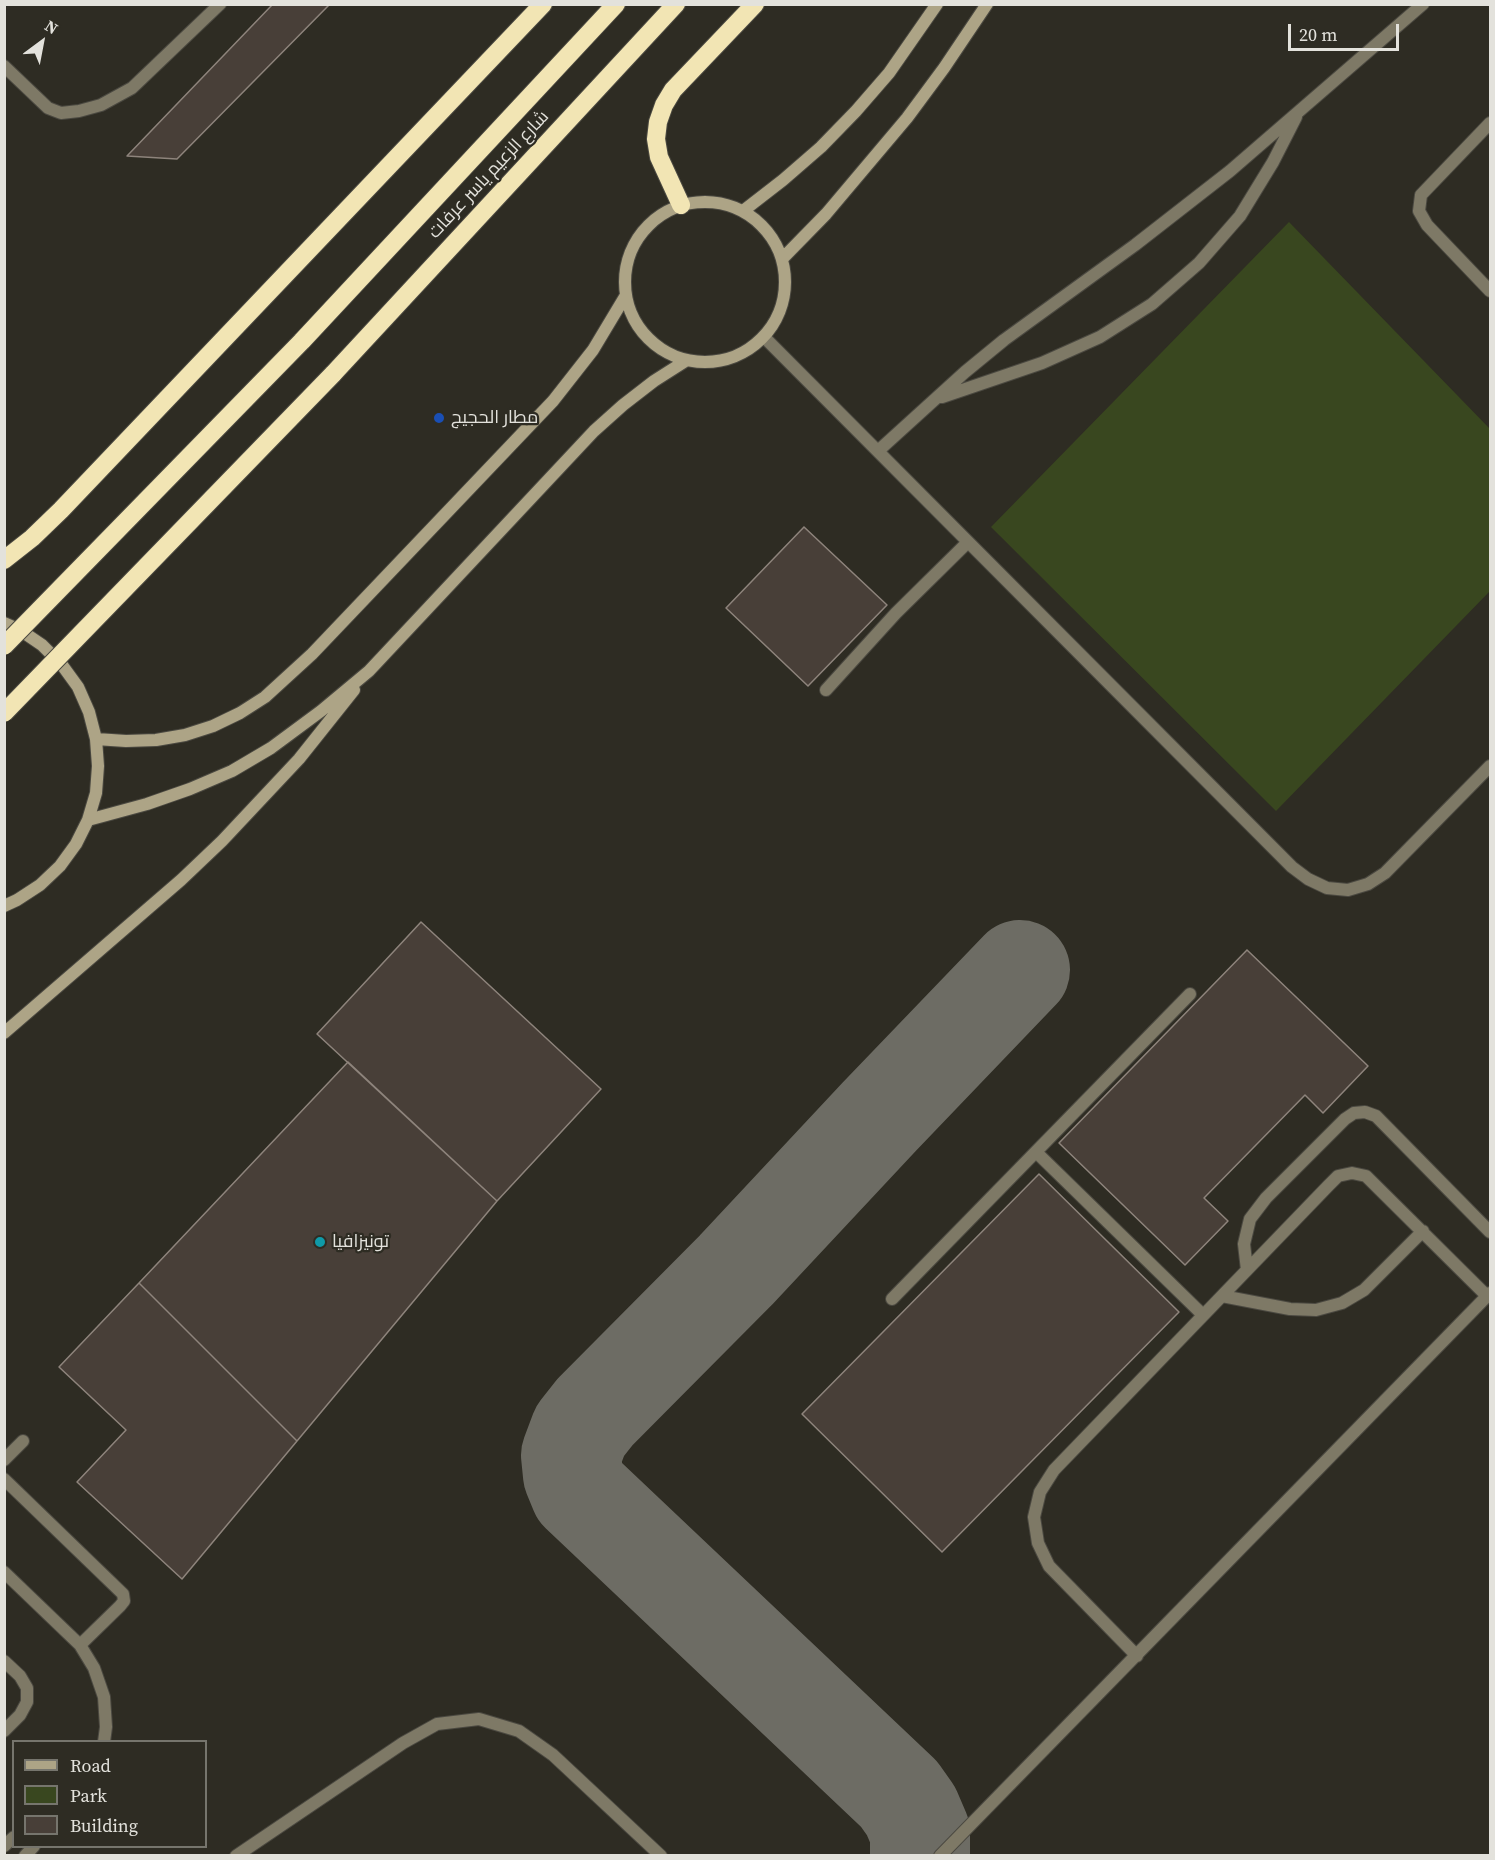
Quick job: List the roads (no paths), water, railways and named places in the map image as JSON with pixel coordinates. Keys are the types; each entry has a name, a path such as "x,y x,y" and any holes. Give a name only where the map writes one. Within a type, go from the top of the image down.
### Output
{"highway":[{"path":"4,560 32,538 61,510 543,4"},
{"name":"شارع الزعيم ياسر عرفات","path":"4,646 302,341 616,4"},
{"name":"شارع الزعيم ياسر عرفات","path":"4,713 333,374 676,4"},
{"path":"681,205 659,157 656,139 658,122 664,105 673,90 755,4"}],"street":[{"path":"743,211 821,147 856,111 889,73 937,4"},
{"path":"782,259 826,214 907,118 987,4"},
{"path":"702,201 723,204 743,211 774,239 782,259 786,280 784,301 776,321 764,337 748,351 729,359 708,363 687,360 667,353 650,341 637,324 628,305 625,285 627,264 634,244 646,227 663,214 681,205 702,201"},
{"path":"96,739 136,741 184,735 213,726 265,697 312,654 553,401 593,350 626,295"},
{"path":"4,1033 181,880 222,841 299,759 369,671 594,431 631,399 687,360"},
{"path":"4,623 20,630 42,645 62,665 78,687 86,704 96,739 98,766 96,793 88,820 76,844 60,866 40,885 4,906"},
{"path":"88,820 158,800 232,771 271,748 369,671"}],"lane":[{"path":"4,66 48,108 61,113 101,105 132,88 220,4"},
{"path":"878,451 1012,334 1214,184 1423,4"},
{"path":"935,399 1042,363 1100,338 1152,304 1199,263 1240,216 1273,162 1300,109"},
{"path":"1491,123 1421,195 1419,211 1427,225 1491,291"},
{"path":"764,337 1292,867 1308,879 1327,888 1348,890 1368,884 1385,873 1491,766"},
{"path":"826,690 896,613 968,542"},
{"path":"892,1299 1190,994"},
{"path":"1247,1270 1244,1244 1250,1219 1273,1190 1345,1119 1354,1113 1365,1112 1376,1116 1491,1232"},
{"path":"1036,1152 1203,1315"},
{"path":"940,1856 1137,1656 1489,1295 1366,1176 1352,1173 1338,1176 1054,1470 1040,1492 1034,1517 1038,1543 1049,1566 1137,1656"},
{"path":"1222,1296 1290,1309 1316,1310 1342,1303 1364,1290 1423,1231"},
{"path":"4,1460 23,1441"},
{"path":"4,1479 123,1594 124,1601 120,1606 80,1645"},
{"path":"4,1572 80,1645 94,1668 104,1697 106,1727 104,1740"},
{"path":"4,1661 20,1676 27,1688 27,1702 20,1715 4,1731"},
{"path":"236,1856 403,1743 437,1724 478,1719 519,1731 553,1755 661,1856"}],"place":[{"name":"مطار الحجيج","path":"439,418"},
{"name":"تونيزافيا","path":"320,1242"}]}
